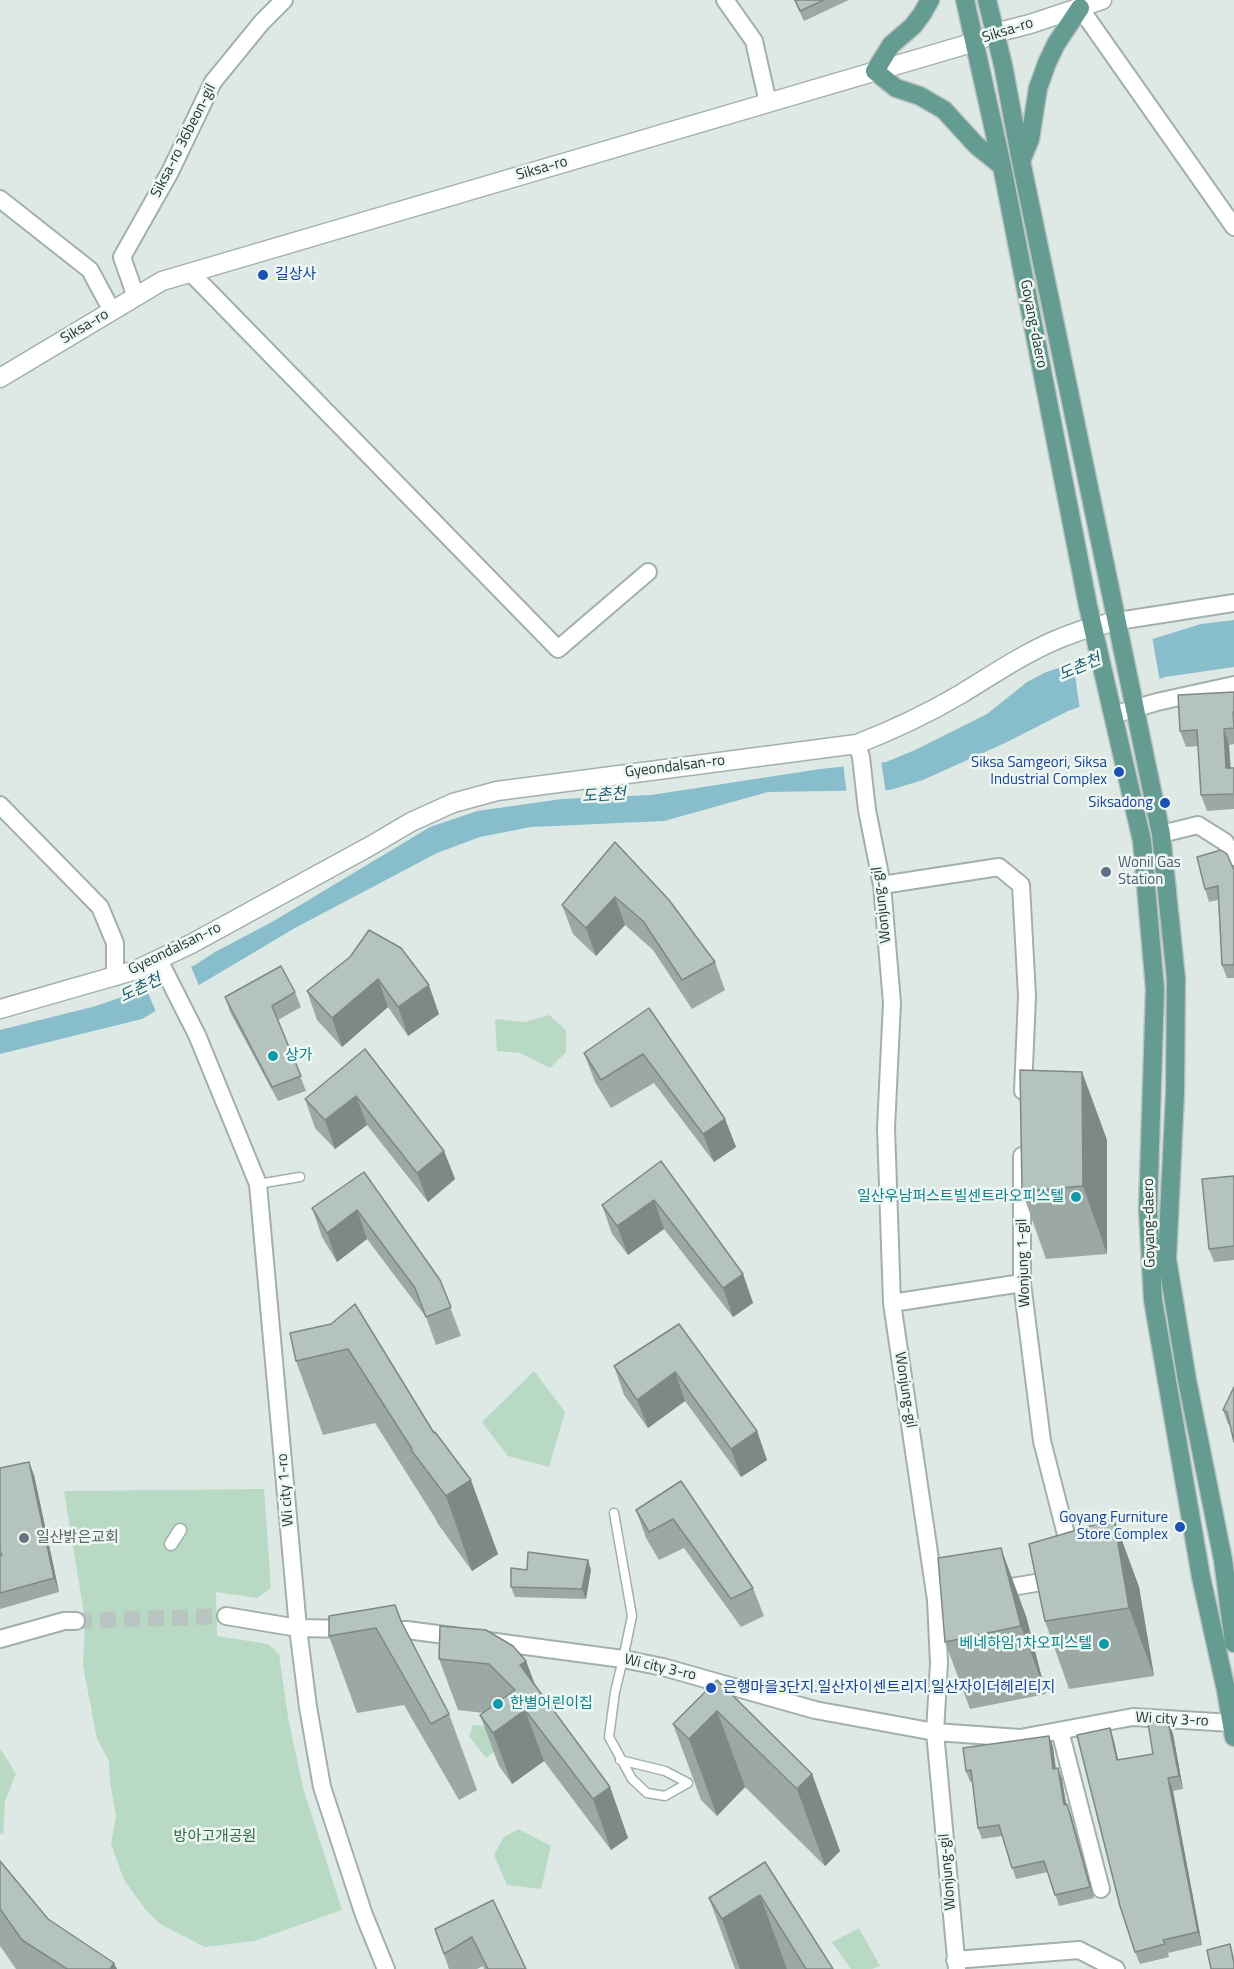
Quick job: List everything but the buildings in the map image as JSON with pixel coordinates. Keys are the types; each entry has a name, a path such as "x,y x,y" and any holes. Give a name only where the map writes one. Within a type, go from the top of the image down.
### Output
{"main road":[{"path":"930,0 913,26 891,45 876,71 896,88 920,96 944,110 976,145 1002,165"},
{"name":"Goyang-daero","path":"965,0 1002,165 1093,627 1142,841 1155,988 1148,1209 1153,1300 1201,1577 1233,1728"},
{"name":"Goyang-daero","path":"987,0 1003,64 1021,161 1161,834 1176,979 1175,1093 1167,1259 1187,1380 1223,1560 1234,1643"},
{"path":"1021,161 1030,139 1038,88 1044,71 1056,44 1080,8"}],"street":[{"name":"Siksa-ro 36beon-gil","path":"136,297 122,257 170,172 213,82 262,22 284,0"},
{"path":"725,0 754,41 768,103"},
{"name":"Siksa-ro","path":"0,378 162,281 975,42 995,33 1102,0"},
{"path":"1080,8 1234,227"},
{"path":"0,199 90,270 112,311"},
{"path":"191,273 558,649 648,572"},
{"path":"1120,630 1234,603"},
{"name":"Gyeondalsan-ro","path":"0,1009 162,966 411,822 464,799 497,791 859,751 1056,640 1093,627 1120,630"},
{"path":"1112,711 1135,703 1234,685"},
{"name":"Wonjung-gil","path":"859,751 867,810 882,885 892,1003 886,1128 892,1303 936,1600 939,1662 935,1732 956,1964"},
{"path":"0,805 100,907 115,943 115,977"},
{"path":"1161,834 1198,825 1226,842 1234,857"},
{"path":"882,885 999,867 1021,885 1027,996 1022,1107"},
{"name":"Wi city 1-ro","path":"162,966 197,1035 258,1184 298,1628 308,1707 322,1787 364,1915 386,1969"},
{"name":"Wonjung 1-gil","path":"976,1593 1065,1578 1074,1563 1042,1441 1022,1283 1022,1142"},
{"path":"892,1303 1022,1283"},
{"path":"171,1544 180,1530"},
{"path":"936,1600 954,1597"},
{"name":"Wi city 3-ro","path":"226,1616 298,1628 406,1630 624,1659 663,1667 815,1710 935,1732 1020,1738 1133,1717 1233,1728"},
{"path":"0,1639 64,1621 75,1621"},
{"path":"1060,1731 1101,1889"},
{"path":"956,1964 1079,1950 1116,1969"}],"lane":[{"path":"258,1184 300,1177"},
{"path":"614,1513 632,1616 615,1692 609,1737 620,1760 632,1779 647,1793 665,1796 688,1783 665,1771 620,1760"}],"green space":[{"path":"549,1015 566,1030 566,1052 550,1068 520,1053 497,1051 495,1019 524,1022"},
{"path":"534,1371 565,1412 549,1467 508,1456 482,1422"},
{"name":"방아고개공원","path":"264,1489 271,1588 257,1598 216,1592 217,1636 268,1644 279,1654 288,1717 303,1788 342,1910 254,1941 205,1947 160,1924 145,1909 124,1880 111,1844 116,1816 109,1761 97,1739 83,1666 85,1620 64,1491"},
{"path":"473,1725 501,1727 512,1739 486,1758 469,1736"},
{"path":"0,1748 16,1774 5,1801 3,1835 0,1833"},
{"path":"518,1829 551,1846 541,1889 507,1885 494,1855 503,1838"},
{"path":"859,1928 880,1966 872,1969 851,1969 832,1942"}],"water":[{"name":"도촌천","path":"1234,620 1234,667 1165,677 1068,711 1005,743 923,780 890,790 768,792 664,821 531,827 480,837 437,853 295,928 142,1019 0,1054 0,1030 96,1006 142,990 195,965 272,922 430,827 477,811 562,799 651,795 820,769 886,762 987,714 1027,682 1046,672 1201,624"}],"pier":[{"path":"1152,636 1160,682 1080,710 1073,661"},
{"path":"881,760 886,794 847,795 843,763"},
{"path":"190,964 200,988 157,1014 145,986"}],"tunnel":[{"path":"76,1621 226,1616"}],"place":[{"name":"길상사","path":"263,275"},
{"name":"Siksa Samgeori, Siksa Industrial Complex","path":"1119,772"},
{"name":"Siksadong","path":"1165,803"},
{"name":"Wonil Gas Station","path":"1106,872"},
{"name":"상가","path":"273,1056"},
{"name":"일산우남퍼스트빌센트라오피스텔","path":"1076,1197"},
{"name":"Goyang Furniture Store Complex","path":"1180,1527"},
{"name":"일산밝은교회","path":"24,1538"},
{"name":"베네하임1차오피스텔","path":"1104,1644"},
{"name":"은행마을3단지.일산자이센트리지.일산자이더헤리티지","path":"711,1688"},
{"name":"한별어린이집","path":"498,1704"}]}
